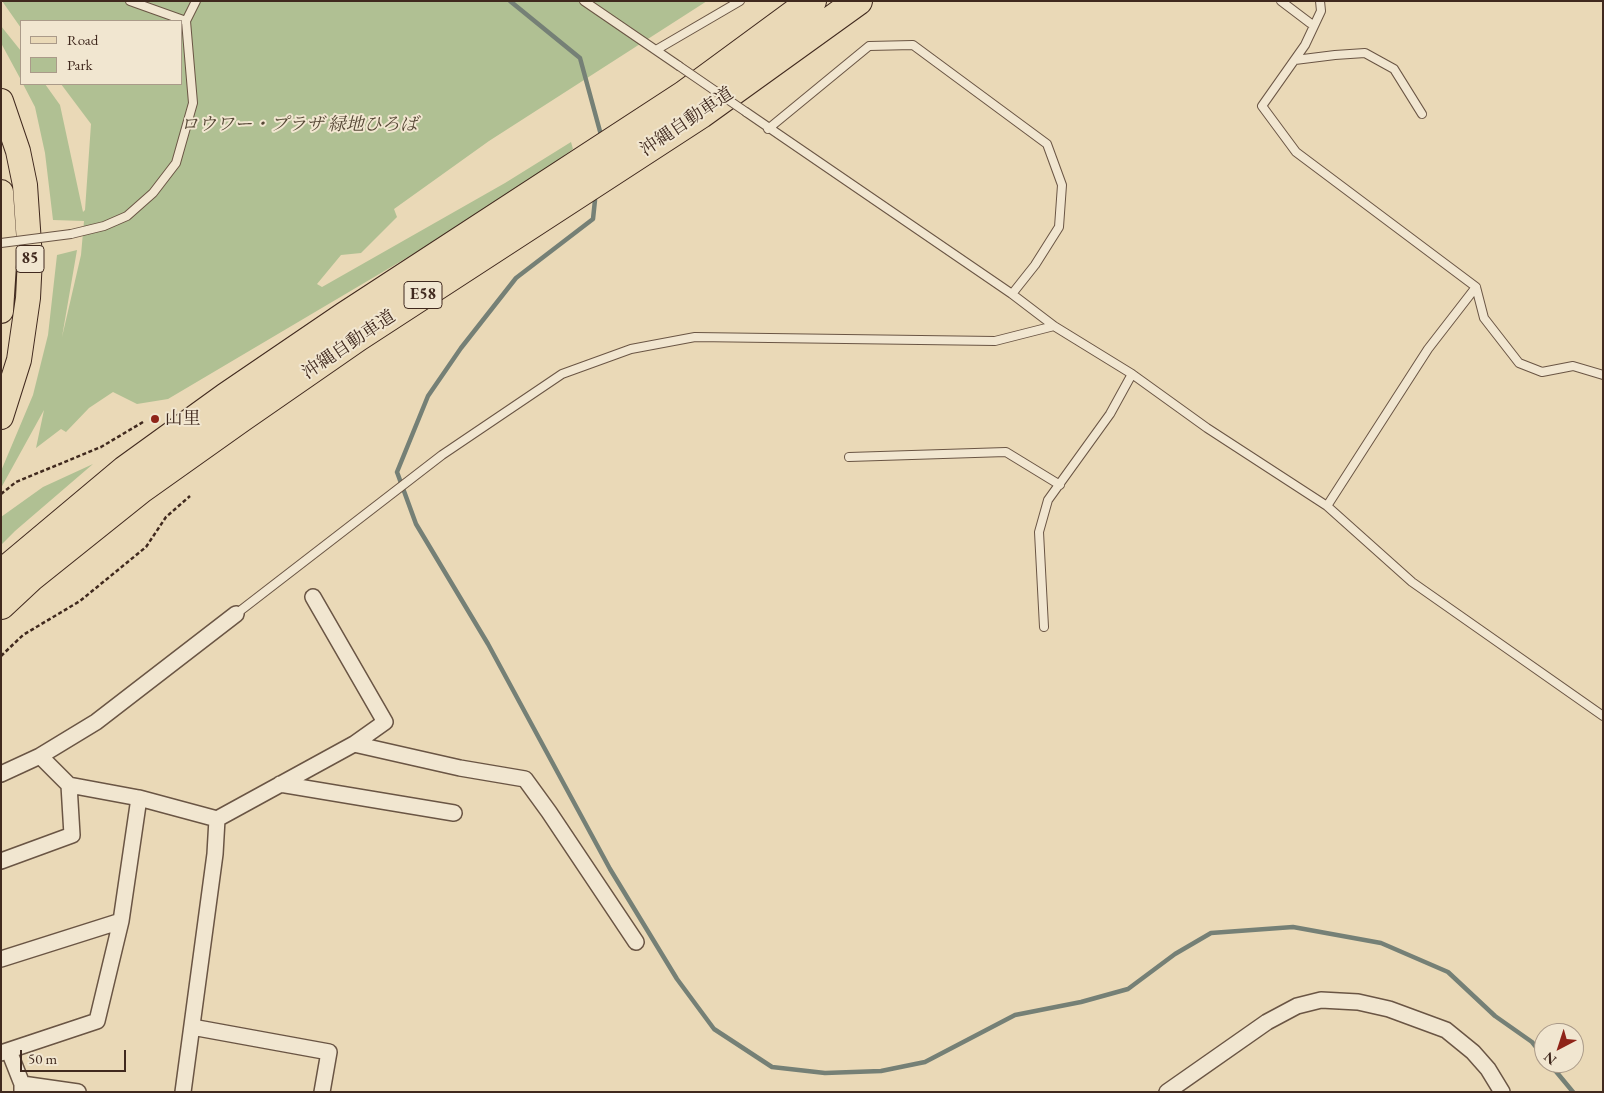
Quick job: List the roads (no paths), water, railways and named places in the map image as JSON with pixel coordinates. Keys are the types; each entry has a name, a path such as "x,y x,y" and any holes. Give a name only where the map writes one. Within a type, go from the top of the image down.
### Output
{"highway":[{"name":"沖縄自動車道","path":"1,574 125,470 226,397 345,316 684,95 812,1"},
{"name":"沖縄自動車道","path":"1,604 141,489 234,423 358,337 701,114 858,1"}],"main road":[{"name":"85","path":"1,101 18,151 25,185 30,258 28,298 19,360 1,417"},
{"name":"85","path":"1,192 5,250 1,311"}],"street":[{"path":"40,756 69,785 139,798 216,819 354,744 385,722 313,597"},
{"path":"1,774 40,756 96,722 236,614"},
{"path":"354,744 460,768 524,779 549,812 636,942"},
{"path":"280,784 454,812"},
{"path":"1,861 72,835 69,785"},
{"path":"78,1092 22,1088 5,1052 97,1021 121,920 139,798"},
{"path":"183,1092 215,854 216,819"},
{"path":"1,959 121,920"},
{"path":"1166,1092 1267,1022 1298,1006 1321,1000 1358,1002 1399,1012 1446,1030 1473,1052 1488,1069 1502,1092"},
{"path":"192,1028 329,1052 322,1092"}],"lane":[{"path":"130,1 181,20"},
{"path":"1,243 71,234 104,226 127,216 153,193 176,163 193,103 186,22 196,1"},
{"path":"584,1 768,129 1012,294 1054,326 1132,374 1207,428 1327,506 1412,582 1603,716"},
{"path":"656,50 740,1"},
{"path":"1281,1 1310,23"},
{"path":"1320,1 1321,12 1305,46 1262,106 1296,152 1476,288 1484,318 1519,363 1542,372 1573,366 1603,375"},
{"path":"182,20 186,22"},
{"path":"768,129 868,46 913,44 1046,144 1053,160 1062,185 1059,227 1035,265 1012,294"},
{"path":"1295,60 1334,54 1365,53 1394,69 1422,114"},
{"path":"1327,506 1428,349 1476,288"},
{"path":"236,614 442,455 562,374 630,349 695,337 996,341 1054,326"},
{"path":"1044,627 1039,532 1048,500 1110,414 1132,374"},
{"path":"849,458 1006,452 1060,485"}],"waterway":[{"path":"510,1 580,58 601,135"},
{"path":"595,200 593,219 516,278 461,348 428,396 397,472 416,524 488,644 610,869 677,979 714,1029 772,1067 825,1073 881,1071 925,1062 1015,1015 1081,1002 1128,989 1175,954 1211,933 1293,927 1381,943 1448,972 1495,1016 1534,1044"},
{"path":"1557,1073 1573,1092"}],"place":[{"name":"山里","path":"155,419"}],"park label":[{"name":"ロウワー・プラザ 緑地ひろば","path":"299,125"}]}
